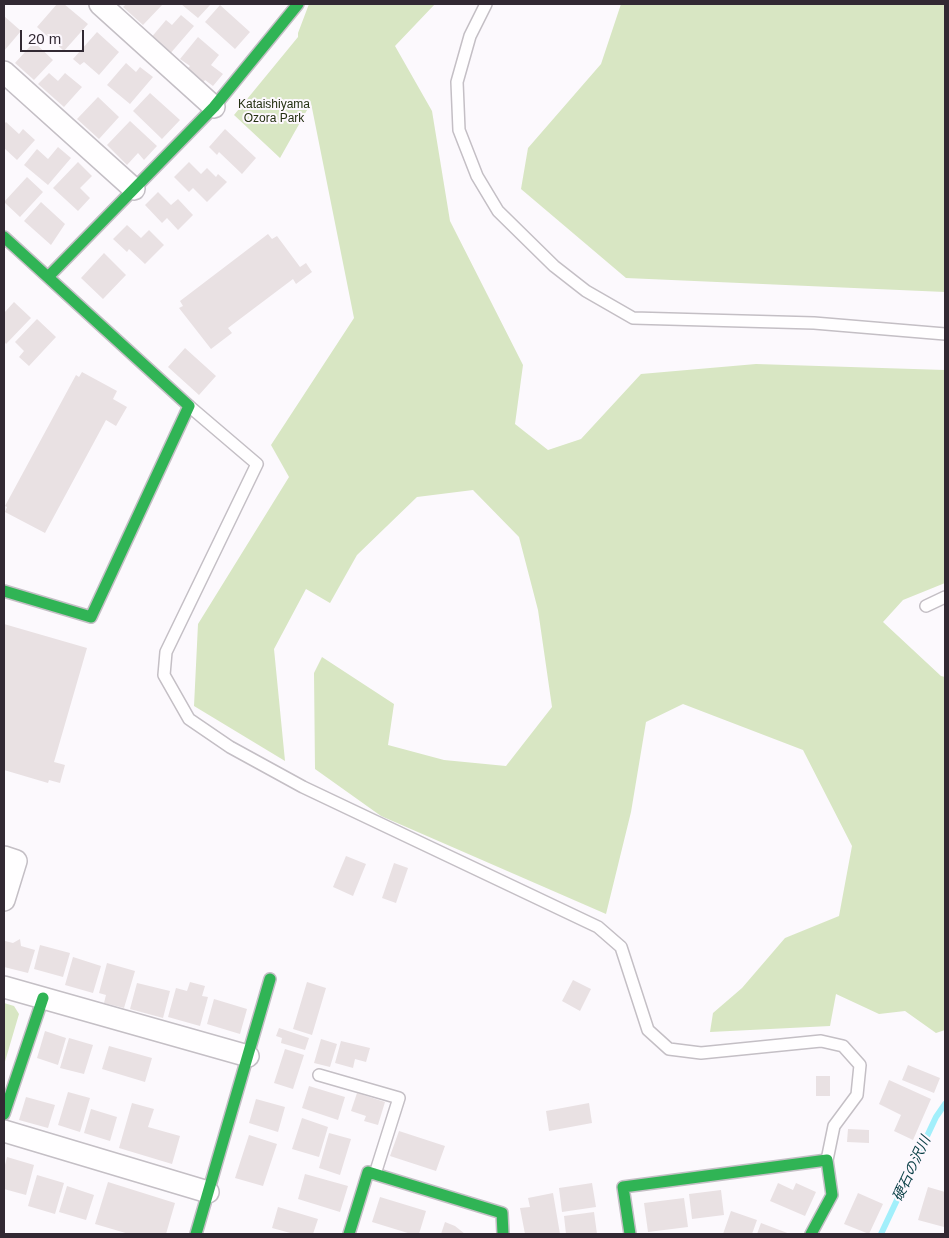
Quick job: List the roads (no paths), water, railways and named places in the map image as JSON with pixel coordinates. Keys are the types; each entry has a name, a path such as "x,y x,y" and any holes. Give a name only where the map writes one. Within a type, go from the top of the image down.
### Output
{"street":[{"path":"100,4 214,107"},
{"path":"48,277 214,107 287,8"},
{"path":"4,72 134,189"},
{"path":"4,237 189,406 91,617 4,591"},
{"path":"4,857 16,861 4,900"},
{"path":"196,1234 270,979"},
{"path":"4,987 248,1056"},
{"path":"4,1114 43,998"},
{"path":"4,1131 208,1192"},
{"path":"630,1234 623,1187 826,1160 832,1195 811,1234"},
{"path":"350,1234 368,1172 502,1213 503,1234"}],"lane":[{"path":"486,4 470,36 457,82 459,130 477,176 498,211 554,266 586,291 632,318 814,323 945,334"},
{"path":"189,406 257,464 166,652 164,675 189,719 230,746 303,787 598,926 621,947 648,1030 669,1049 701,1053 821,1041 843,1046 860,1065 857,1095 834,1126 826,1160"},
{"path":"926,606 945,597"},
{"path":"319,1075 399,1098 375,1174"}],"waterway":[{"name":"硬石の沢川","path":"881,1234 936,1117 945,1104"}],"park label":[{"name":"Kataishiyama Ozora Park","path":"274,112"}]}
